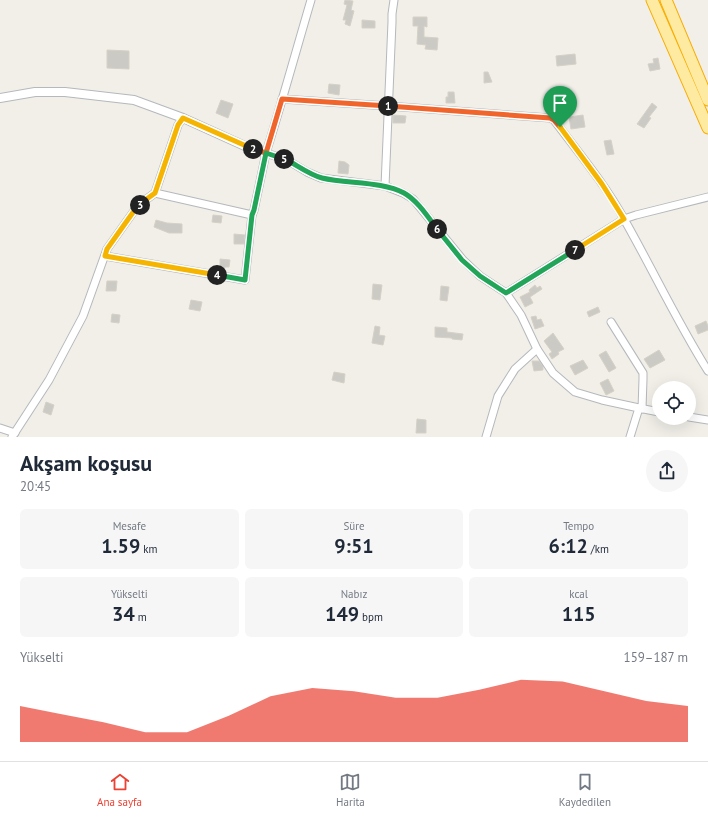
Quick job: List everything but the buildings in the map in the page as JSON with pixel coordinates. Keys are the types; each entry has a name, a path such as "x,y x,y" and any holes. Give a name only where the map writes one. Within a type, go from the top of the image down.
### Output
{"highway":[{"path":"652,0 708,128"},
{"path":"666,0 708,100"}],"street":[{"path":"105,256 245,280 252,215 266,153 311,0"},
{"path":"384,186 392,14 394,0"},
{"path":"0,98 36,92 65,92 134,100 183,118 247,147 287,160 307,172 321,178 384,186 403,193 413,199 462,260 480,276 506,293 521,315 538,349 553,373 575,392 602,400 652,411"},
{"path":"282,99 550,118 554,120 602,184 624,219 683,329 708,371"},
{"path":"0,428 13,435 49,380 83,316 107,249 134,211 155,193 178,125 183,118"},
{"path":"155,193 252,215"},
{"path":"506,293 624,219 708,197"},
{"path":"611,322 643,373 641,409 630,437"},
{"path":"486,437 498,396 515,369 538,349"},
{"path":"696,418 708,420"}],"route":[{"path":"560,127 550,118 282,99 266,153 247,147 183,118 178,125 155,193 134,211 107,249 105,256 245,280 252,215 266,153 287,160 307,172 321,178 384,186 403,193 413,199 462,260 480,276 506,293 624,219 602,184 560,127"}]}
